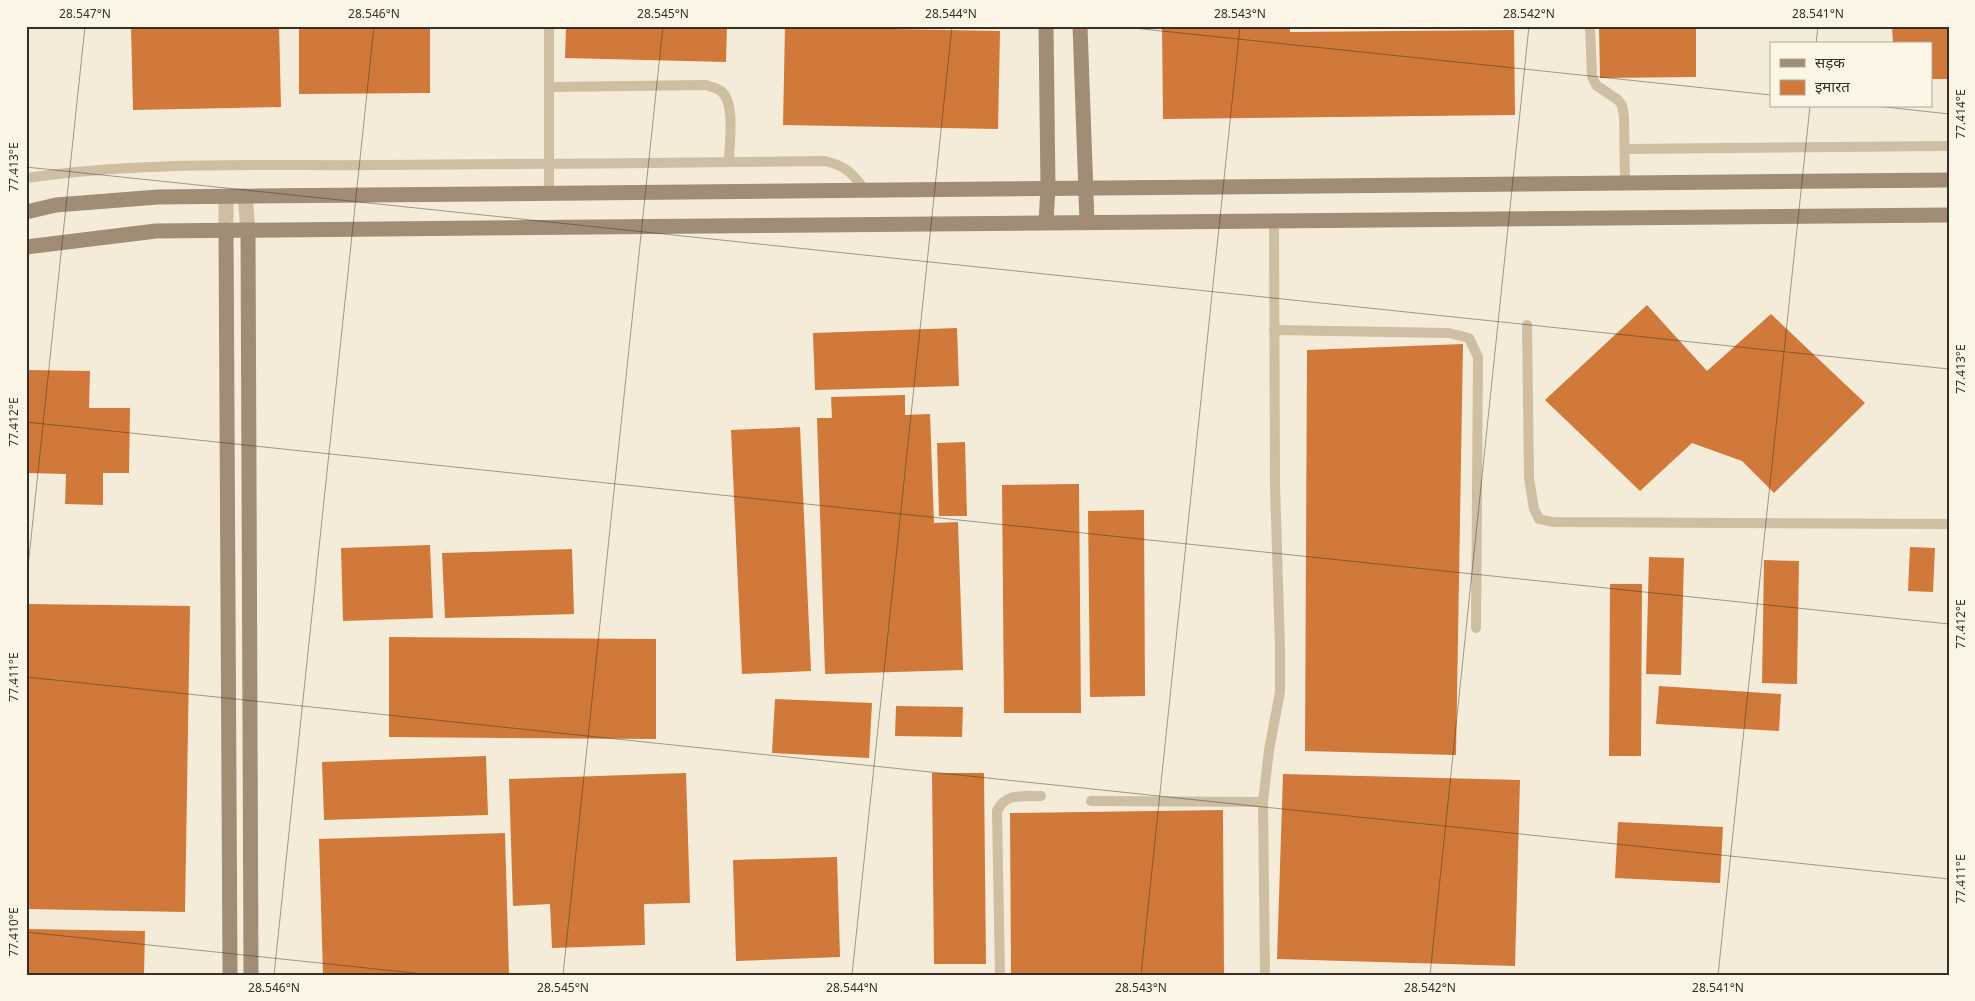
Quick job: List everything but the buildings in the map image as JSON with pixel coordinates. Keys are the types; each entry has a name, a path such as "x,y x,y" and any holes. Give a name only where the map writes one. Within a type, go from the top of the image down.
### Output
{"street":[{"path":"1046,26 1048,188 1046,222"},
{"path":"1080,26 1087,222"},
{"path":"26,212 56,205 158,197 1949,180"},
{"path":"226,196 230,975"},
{"path":"245,196 248,230 251,975"},
{"path":"26,247 156,230 1949,215"}],"lane":[{"path":"549,26 549,193"},
{"path":"1590,26 1592,76 1596,85 1612,94 1622,105 1624,116 1625,183"},
{"path":"549,88 706,85 720,90 727,98 730,115 728,162"},
{"path":"1625,149 1949,146"},
{"path":"26,178 57,174 178,166 549,165 825,161 840,164 852,173 865,190"},
{"path":"1266,975 1263,802 1269,750 1280,692 1275,484 1274,221"},
{"path":"1527,326 1529,478 1534,509 1539,519 1552,522 1949,524"},
{"path":"1274,330 1449,332 1469,338 1478,357 1476,628"},
{"path":"1000,975 997,811 1002,802 1008,798 1041,796"},
{"path":"1091,801 1263,802"}]}
